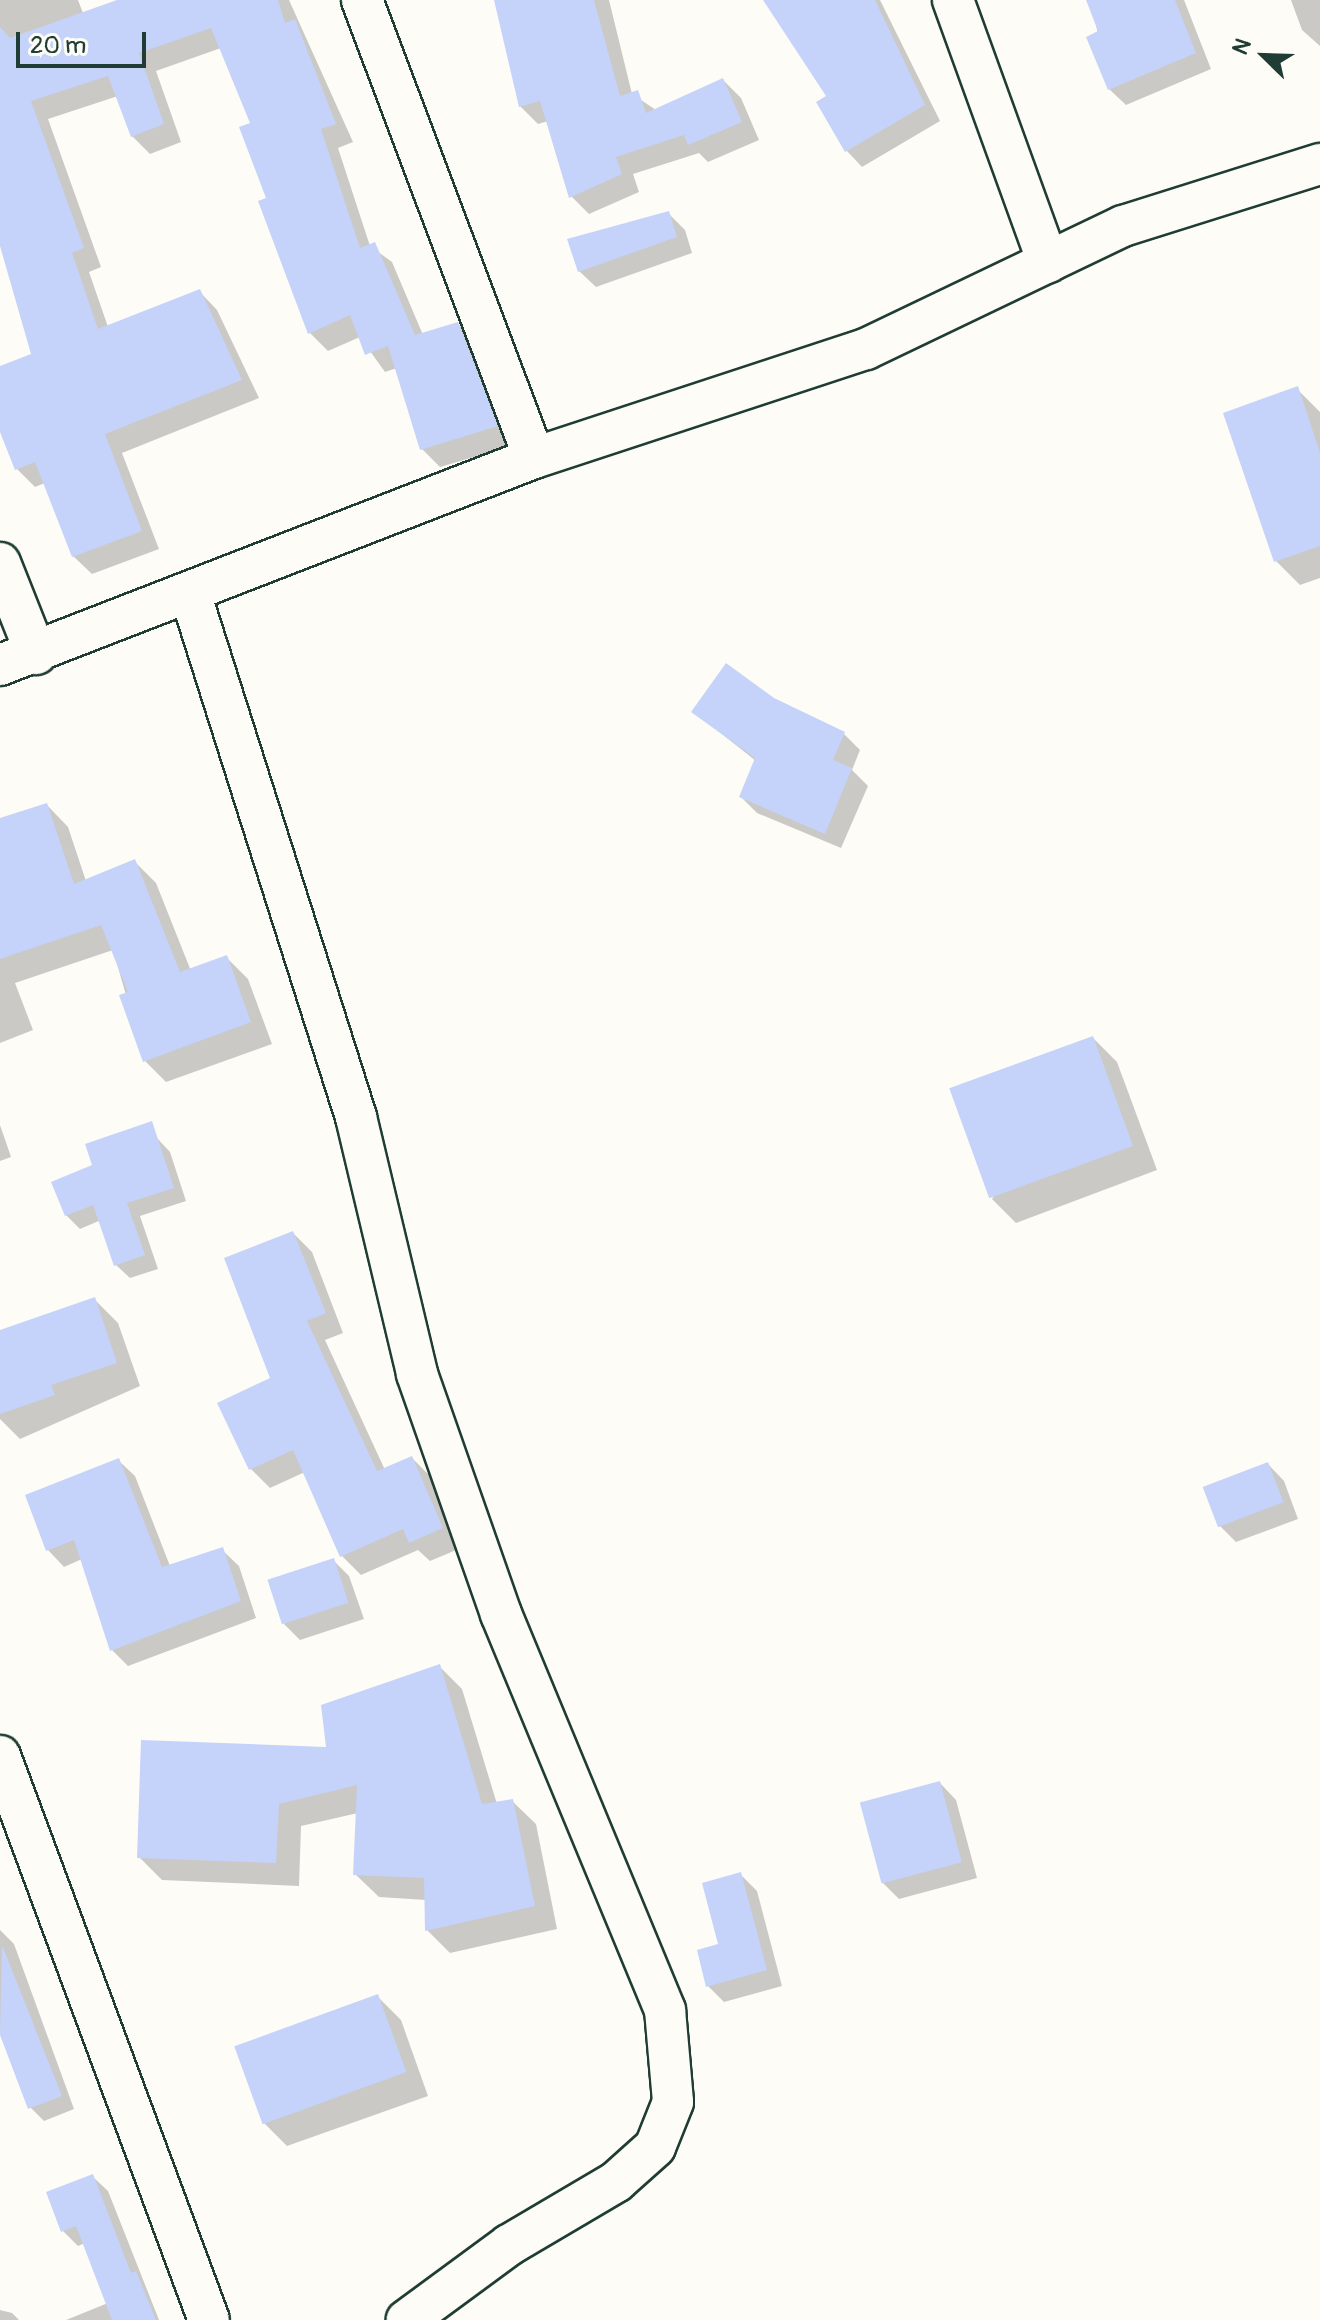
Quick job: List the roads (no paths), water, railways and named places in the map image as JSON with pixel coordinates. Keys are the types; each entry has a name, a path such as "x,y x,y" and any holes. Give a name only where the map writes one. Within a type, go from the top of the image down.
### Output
{"street":[{"path":"362,0 534,458"},
{"path":"953,0 1048,262"},
{"path":"0,563 18,659 534,458 866,349 1123,226 1320,164"},
{"path":"190,593 356,1117 417,1374 501,1614 665,2010 673,2102 655,2147 616,2182 509,2245 407,2320"},
{"path":"0,1756 209,2320"}]}
